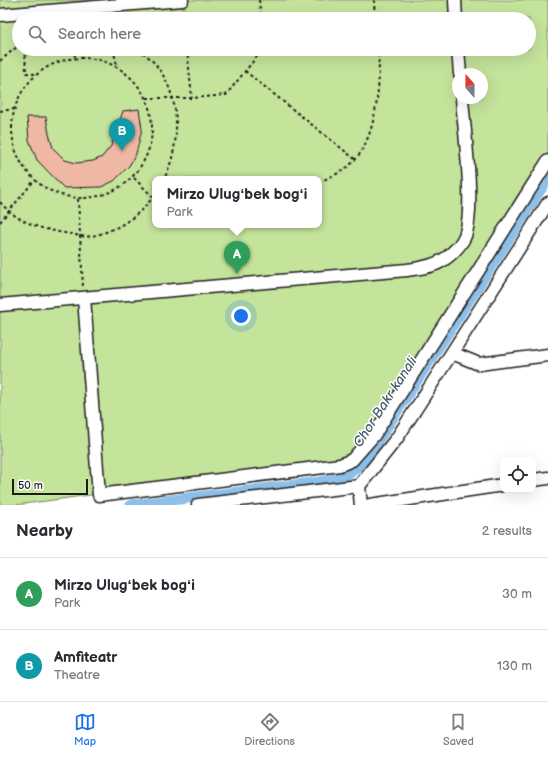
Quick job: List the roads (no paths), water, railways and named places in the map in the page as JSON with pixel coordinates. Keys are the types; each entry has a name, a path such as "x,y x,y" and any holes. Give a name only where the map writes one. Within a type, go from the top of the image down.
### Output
{"street":[{"path":"36,12 182,0"},
{"path":"455,0 456,12"},
{"path":"0,15 12,14"},
{"path":"459,56 460,68"},
{"path":"0,305 407,270 442,261 452,253 464,239 468,220 469,196 462,104"},
{"path":"84,298 99,495 340,465 352,460 374,435 548,161"},
{"path":"361,505 359,486 397,438 548,203"},
{"path":"452,353 479,364 548,355"},
{"path":"536,480 548,478"},
{"path":"370,505 500,484"},
{"path":"198,505 359,486"}],"waterway":[{"name":"Chor Bakr kanali","path":"131,505 320,482 345,477 366,459 548,178"}],"place":[{"name":"Amfiteatr","path":"122,151"},
{"name":"Mirzo Ulugʻbek bogʻi","path":"237,274"}]}
